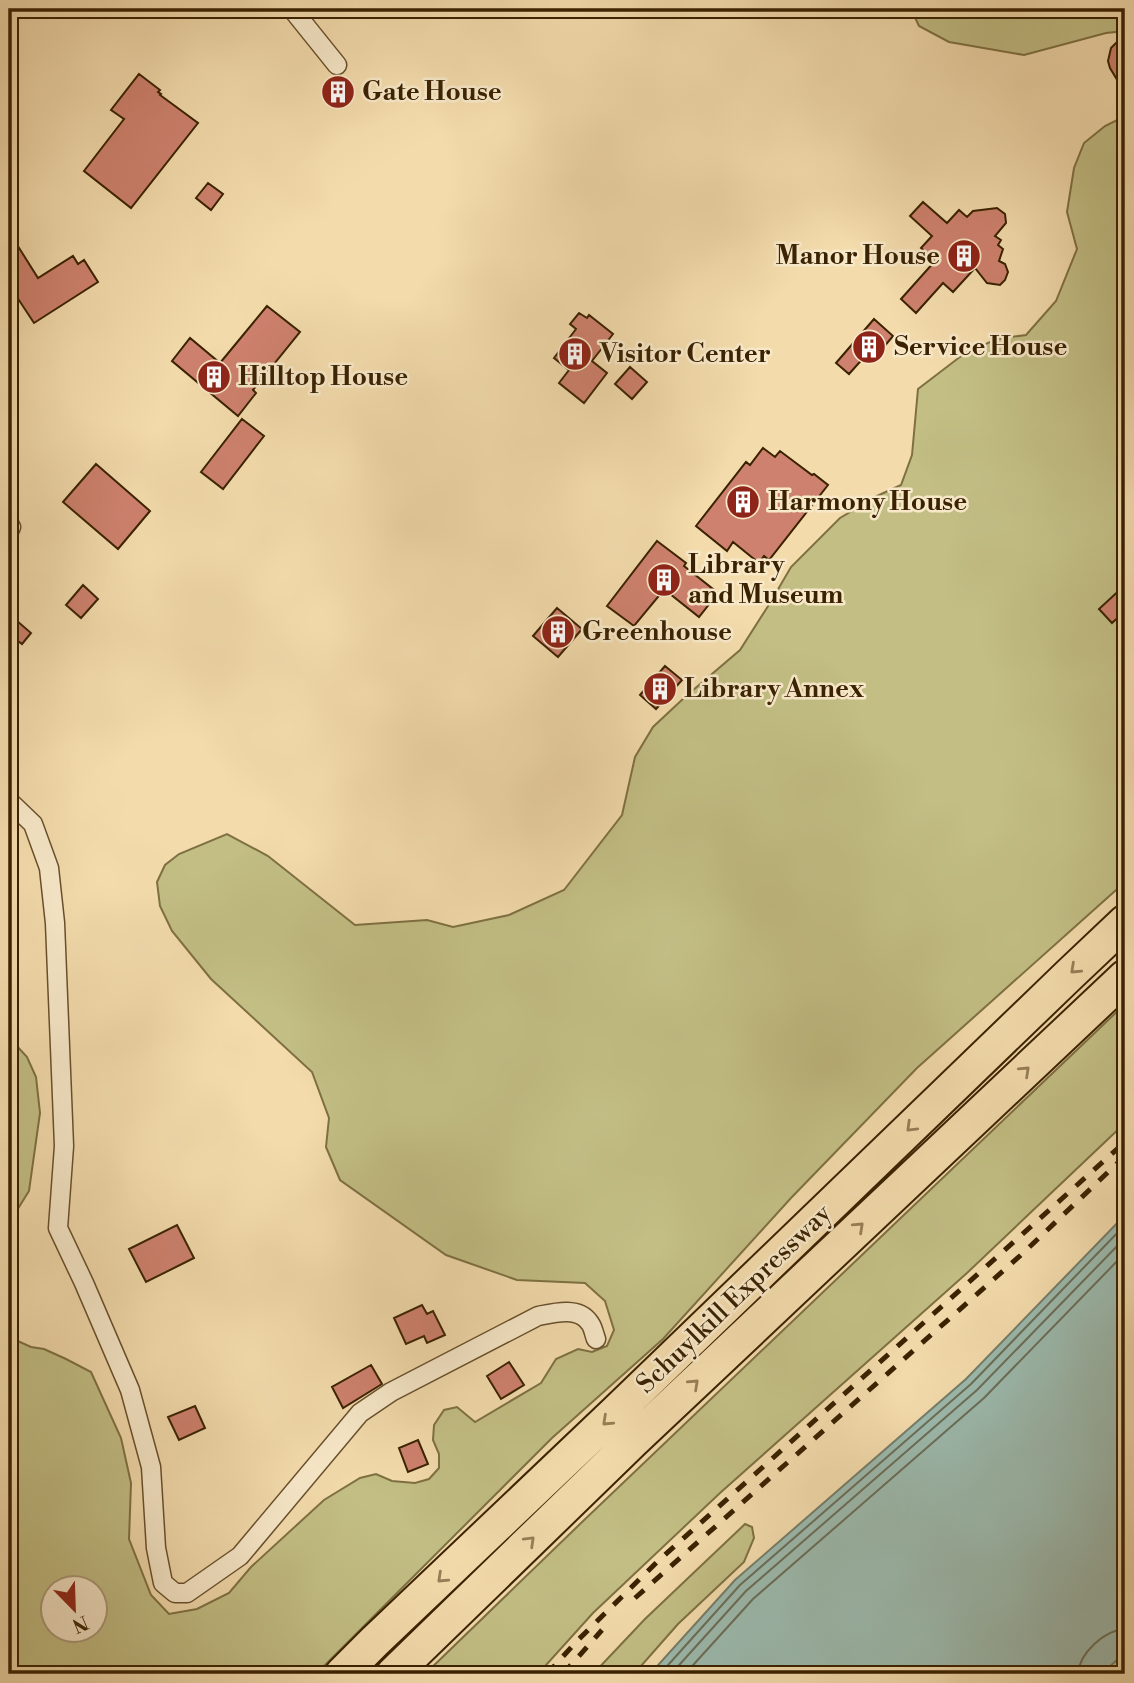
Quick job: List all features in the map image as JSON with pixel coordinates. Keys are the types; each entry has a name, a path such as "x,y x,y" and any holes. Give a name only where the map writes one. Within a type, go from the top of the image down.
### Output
{"highway":[{"name":"Schuylkill Expressway","path":"342,1674 1125,922"},
{"name":"Schuylkill Expressway","path":"393,1674 633,1441 1125,976"}],"street":[{"path":"292,9 337,65"},
{"path":"9,801 33,824 49,868 55,923 64,1146 58,1228 130,1391 151,1467 156,1548 163,1583 175,1593 187,1593 240,1556 360,1413 391,1392 538,1316 555,1312 571,1312 582,1316 590,1323 596,1339"}],"shaded area":[{"path":"911,9 1125,9 1125,31 1106,33 1024,55 949,42 919,26"},
{"path":"1125,116 1125,882 917,1068 791,1198 663,1339 552,1438 316,1674 9,1674 9,1337 31,1347 44,1349 91,1372 121,1438 131,1483 129,1539 151,1595 169,1614 197,1609 229,1593 251,1567 324,1500 360,1478 376,1474 392,1481 415,1483 429,1479 439,1468 439,1454 433,1440 434,1425 444,1410 457,1407 475,1422 541,1383 556,1359 578,1349 592,1352 607,1346 614,1330 605,1301 585,1283 517,1280 446,1255 340,1180 326,1147 329,1118 312,1072 211,979 172,931 160,906 157,882 165,865 179,854 227,834 268,856 355,925 427,920 453,927 509,915 564,890 622,815 635,757 653,727 740,650 791,567 840,518 901,485 912,455 918,389 965,353 997,339 1026,335 1056,301 1077,249 1067,212 1074,168 1084,143 1105,126"},
{"path":"1125,1004 1125,1123 967,1273 720,1493 593,1613 538,1674 425,1674 580,1524"},
{"path":"9,1045 17,1046 27,1057 36,1077 40,1113 29,1191 9,1223"},
{"path":"745,1524 752,1527 754,1538 744,1562 678,1624 634,1674 593,1674 645,1619"},
{"path":"1125,1654 1125,1674 1098,1674"}],"water":[{"path":"1125,1215 1125,1653 1101,1674 650,1674 735,1580 966,1379"}],"building":[{"path":"1125,34 1125,93 1108,61 1111,48"},
{"path":"139,74 160,90 160,95 198,123 131,208 84,171 124,119 111,110"},
{"path":"208,183 223,194 211,210 196,198"},
{"name":"Manor House","path":"923,202 947,223 959,210 967,217 973,211 997,208 1005,214 1006,223 995,236 1001,240 998,245 1003,249 999,261 1005,264 1008,272 1000,285 987,283 975,268 953,292 943,283 916,313 901,299 935,261 921,248 932,236 910,216"},
{"path":"9,232 38,278 73,256 78,264 84,260 98,282 34,323 9,285"},
{"path":"267,306 300,332 253,390 256,393 238,416 172,361 190,338 220,363"},
{"name":"Visitor Center","path":"579,313 587,318 589,315 613,334 592,361 607,373 584,403 559,383 569,370 554,358 576,329 570,324"},
{"name":"Service House","path":"874,319 893,336 873,360 866,355 849,374 836,363"},
{"path":"630,367 647,382 632,399 615,384"},
{"path":"242,419 264,436 223,489 201,472"},
{"name":"Harmony House","path":"763,448 775,457 780,451 828,485 769,560 764,556 759,563 733,542 727,551 696,526 746,462 750,465"},
{"path":"96,464 150,511 118,549 63,502"},
{"name":"Library and Museum","path":"657,541 718,593 699,617 665,590 634,626 607,606"},
{"path":"83,585 98,599 81,618 66,605"},
{"path":"1125,585 1125,611 1112,623 1099,609"},
{"name":"Greenhouse","path":"557,608 582,629 558,657 533,636"},
{"path":"9,614 31,633 22,644 9,634"},
{"name":"Library Annex","path":"665,666 682,680 656,709 640,695"},
{"path":"177,1225 194,1258 146,1282 129,1249"},
{"path":"422,1305 427,1314 433,1311 445,1335 427,1343 424,1336 406,1344 394,1318"},
{"path":"509,1362 524,1385 501,1399 487,1376"},
{"path":"371,1365 382,1384 343,1408 332,1387"},
{"path":"195,1406 205,1428 179,1440 168,1417"},
{"path":"418,1440 428,1464 408,1472 399,1448"}],"railway":[{"path":"547,1674 657,1562 1125,1142"},
{"path":"635,1598 1021,1255 1125,1156"},
{"path":"563,1674 602,1630"}],"place":[{"name":"Gate House","path":"338,92"},
{"name":"Manor House","path":"964,256"},
{"name":"Service House","path":"869,347"},
{"name":"Visitor Center","path":"575,354"},
{"name":"Hilltop House","path":"214,377"},
{"name":"Harmony House","path":"743,502"},
{"name":"Library and Museum","path":"664,580"},
{"name":"Greenhouse","path":"558,632"},
{"name":"Library Annex","path":"660,689"}]}
